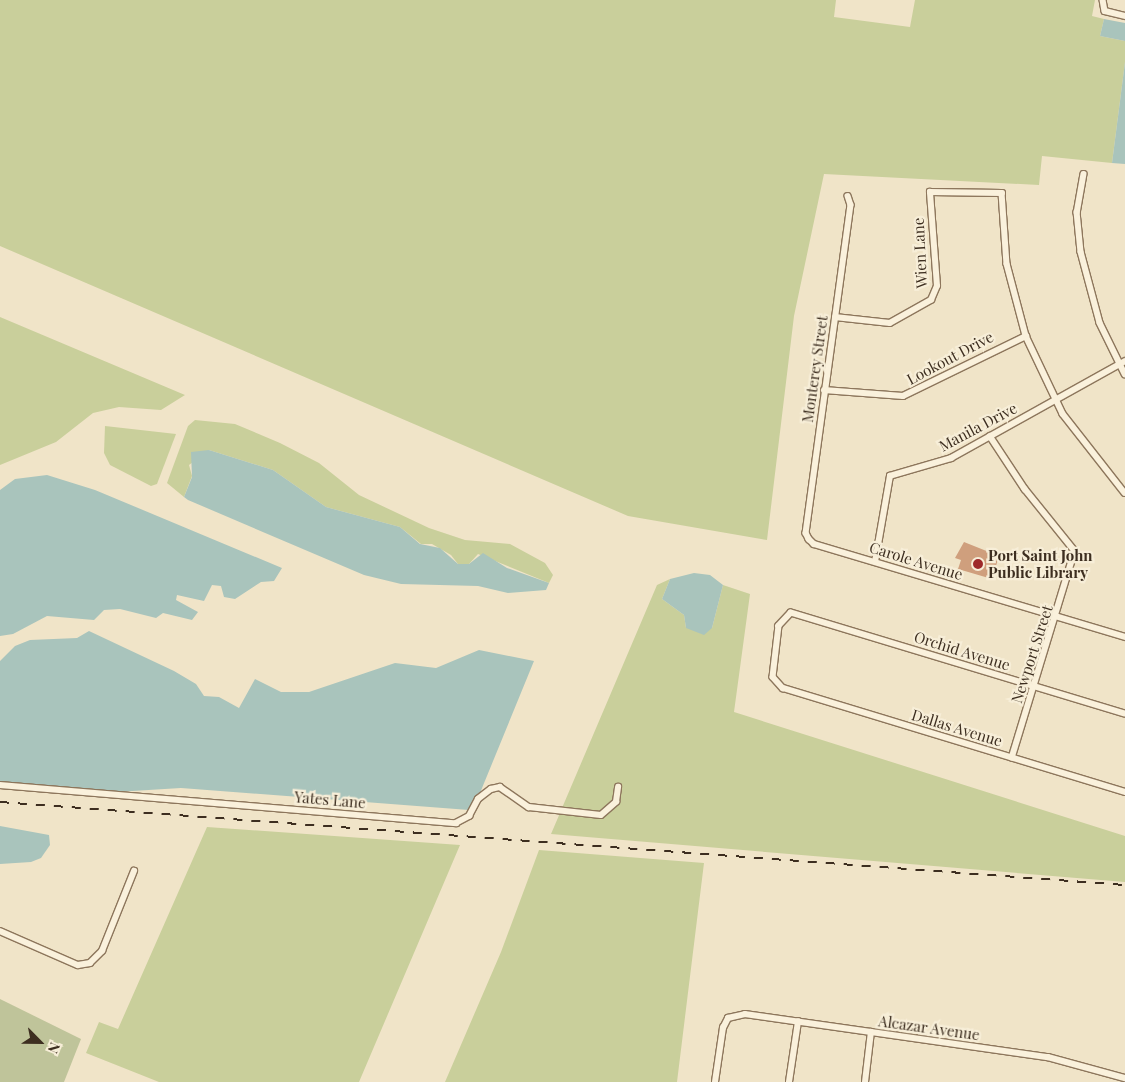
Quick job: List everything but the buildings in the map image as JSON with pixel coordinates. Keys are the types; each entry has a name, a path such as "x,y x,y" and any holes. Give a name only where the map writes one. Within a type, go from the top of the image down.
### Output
{"street":[{"path":"1103,3 1110,14 1125,16"},
{"path":"1084,174 1077,212 1081,252 1100,323 1118,365 1125,374"},
{"name":"Wien Lane","path":"836,317 890,322 931,300 937,286 930,192 1002,193 1008,264 1026,336"},
{"name":"Monterey Street","path":"814,544 806,533 824,390 851,205 848,196"},
{"path":"1026,336 1056,400 1084,446 1125,493"},
{"name":"Lookout Drive","path":"824,390 903,396 1026,336"},
{"name":"Manila Drive","path":"874,562 890,476 950,458 1125,361"},
{"name":"Newport Street","path":"990,436 1025,490 1075,551 1057,617 1012,758"},
{"name":"Carole Avenue","path":"814,544 1125,637"},
{"name":"Orchid Avenue","path":"783,688 773,677 779,626 791,613 1125,714"},
{"name":"Dallas Avenue","path":"783,688 1125,792"},
{"name":"Yates Lane","path":"0,785 456,823 469,816 478,799 492,789 500,787 529,807 601,815 616,802 618,787"},
{"path":"0,931 78,965 90,962 102,951 134,871"},
{"name":"Alcazar Avenue","path":"715,1082 722,1028 728,1018 744,1014 1080,1062 1125,1078"},
{"path":"790,1082 798,1022"},
{"path":"865,1082 871,1032"}],"green space":[{"path":"0,0 836,0 834,17 910,27 915,0 1095,0 1092,16 1104,19 1100,36 1125,41 1125,62 1112,163 1042,156 1039,185 824,174 794,316 767,540 628,516 0,246"},
{"path":"0,317 185,395 161,410 119,407 93,413 56,442 0,465"},
{"path":"195,420 235,424 280,443 319,463 359,495 429,528 465,540 510,544 545,563 553,575 549,583 478,554 469,564 458,564 451,555 432,544 421,544 400,527 326,507 273,470 209,450 189,465 192,476 184,497 167,483 188,426"},
{"path":"105,426 176,434 157,484 151,486 110,465 104,453"},
{"path":"670,579 662,599 684,615 686,628 712,628 723,585 750,594 734,712 1125,836 1125,882 551,834 560,813 601,818 619,803 621,785 616,783 613,800 600,812 562,808 657,585"},
{"path":"207,827 460,845 359,1082 159,1082 86,1053 99,1022 118,1029"},
{"path":"539,850 704,863 677,1082 445,1082 501,952"},
{"path":"0,999 81,1039 64,1082 0,1082"}],"water":[{"path":"1104,19 1125,23 1125,41 1100,36"},
{"path":"1125,62 1125,164 1112,163"},
{"path":"209,450 273,470 326,507 400,527 420,544 440,548 458,564 469,564 483,553 507,568 549,583 546,590 508,593 478,586 401,584 364,575 184,497 192,477 191,452"},
{"path":"47,475 95,490 282,568 274,581 261,582 235,599 224,597 221,586 212,585 204,601 177,595 176,600 198,612 192,620 163,613 156,618 120,609 104,610 94,620 47,616 13,634 0,636 0,490 15,479"},
{"path":"694,573 710,575 723,585 712,628 704,635 686,628 684,615 662,599 670,579"},
{"path":"89,631 174,671 196,684 204,696 219,697 239,708 255,679 281,692 309,692 395,663 436,668 479,650 534,661 480,793 469,810 181,788 116,792 0,782 0,661 15,646 30,640 77,638"},
{"path":"0,826 49,835 50,845 41,858 31,862 0,864"}],"railway":[{"path":"0,802 1125,885"}],"place":[{"name":"Port Saint John Public Library","path":"978,564"}]}
